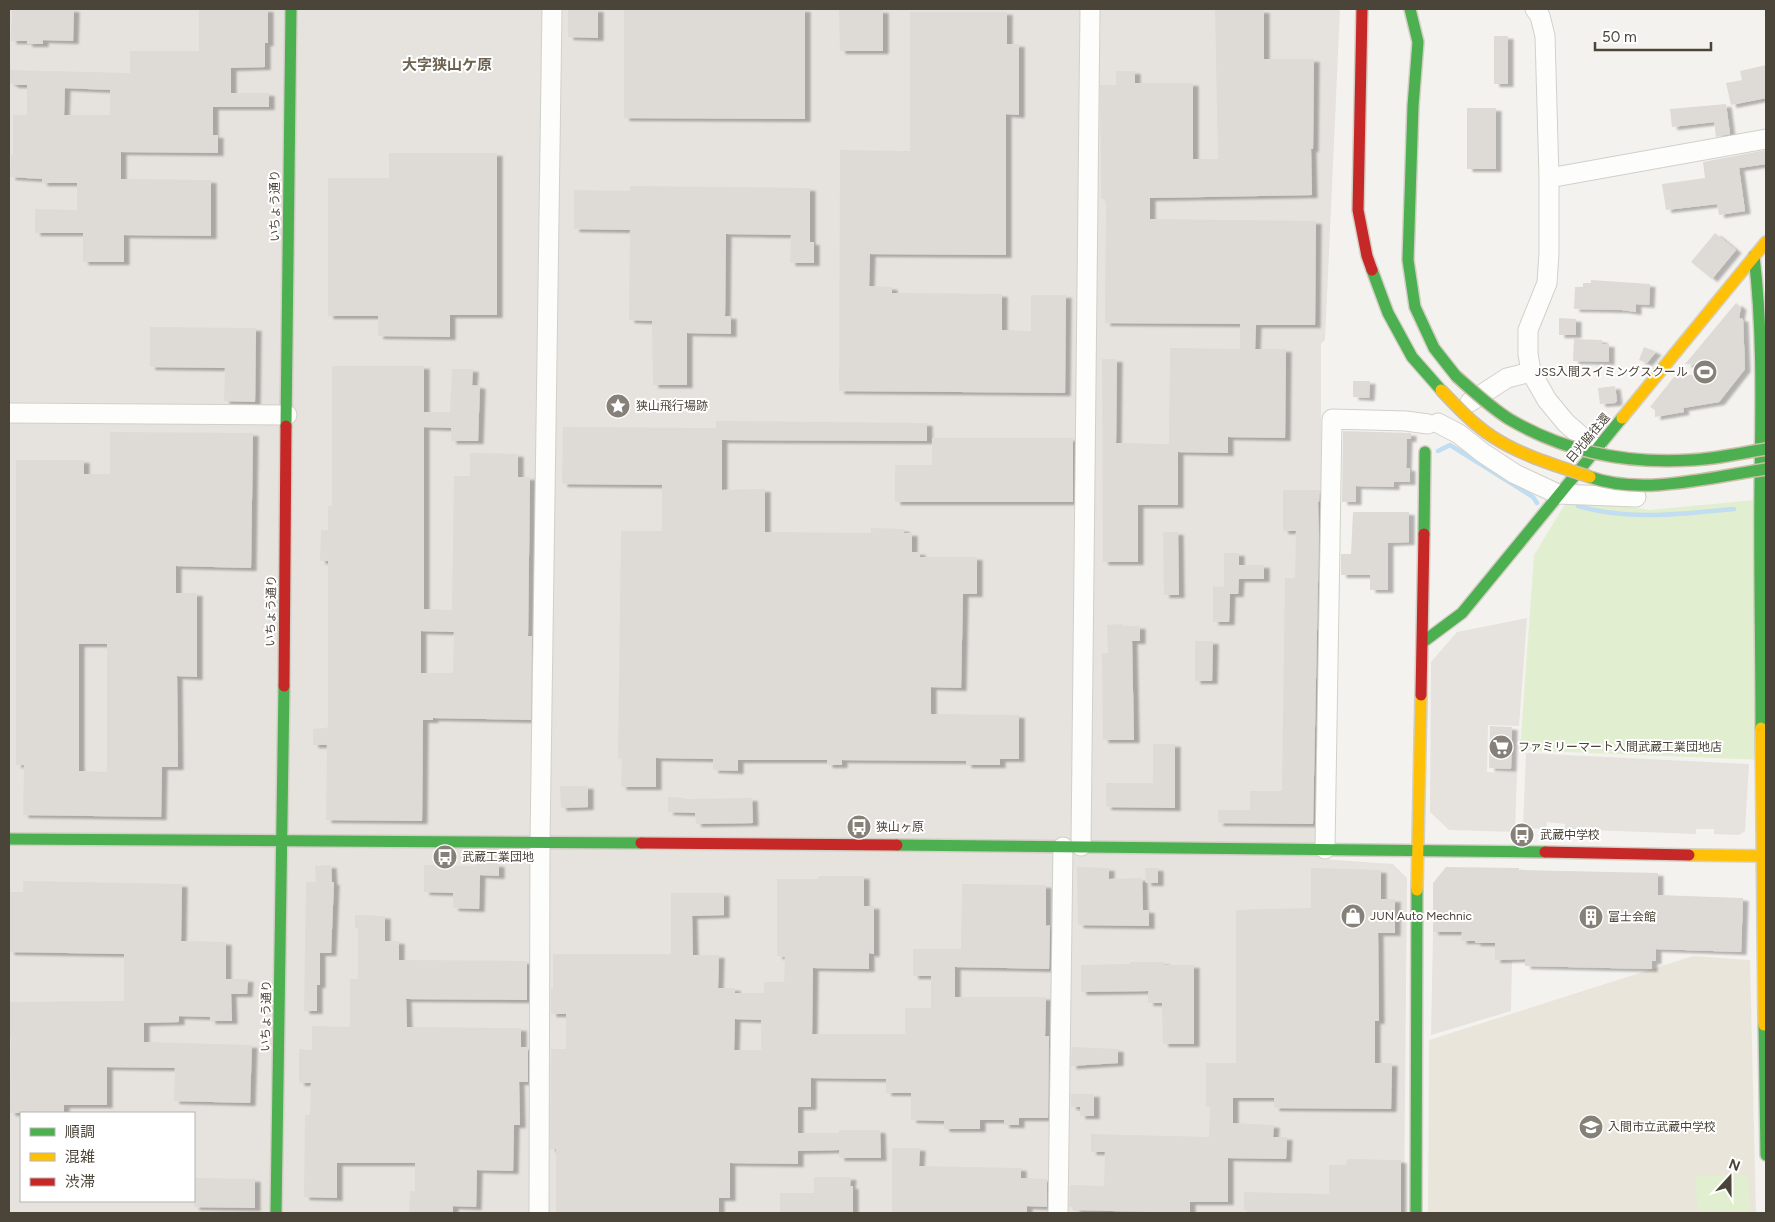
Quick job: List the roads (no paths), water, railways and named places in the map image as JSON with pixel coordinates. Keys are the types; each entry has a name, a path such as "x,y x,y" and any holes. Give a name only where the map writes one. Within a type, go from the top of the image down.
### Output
{"main road":[{"name":"いちょう通り","path":"276,1213 291,9"},
{"path":"1362,9 1358,210 1367,256 1388,313 1407,348 1412,357 1440,390 1464,414 1494,437 1515,449 1601,481 1652,486 1764,479"},
{"path":"1410,9 1418,42 1413,106 1408,260 1415,306 1434,348 1456,376 1497,412 1514,423 1586,453 1630,460 1692,460 1766,449"},
{"name":"日光脇往還","path":"1423,642 1462,613 1766,242"},
{"path":"1754,256 1764,414 1762,432 1764,479 1766,1155"},
{"path":"1416,1213 1417,850 1423,642 1425,452"},
{"path":"9,840 1072,846 1764,856"}],"street":[{"path":"539,1213 540,843 552,9"},
{"path":"1058,1213 1072,846 1090,9"},
{"path":"1535,9 1540,16 1545,36 1550,178 1549,254 1547,283 1528,330 1527,345 1531,372 1547,400 1566,423 1597,450"},
{"path":"1550,178 1766,139"},
{"path":"1425,452 1433,423 1507,378 1531,372"},
{"path":"9,413 287,415"},
{"path":"1325,849 1332,419 1433,423 1459,434 1483,453 1516,474 1558,494 1648,497 1764,479"}],"waterway":[{"path":"1438,451 1450,445 1533,497 1537,503"},
{"path":"1578,506 1597,511 1636,515 1734,509"}],"place":[{"name":"JSS入間スイミングスクール","path":"1705,372"},
{"name":"狭山飛行場跡","path":"618,406"},
{"name":"ファミリーマート入間武蔵工業団地店","path":"1501,747"},
{"name":"狭山ヶ原","path":"859,827"},
{"name":"武蔵中学校","path":"1522,835"},
{"name":"武蔵工業団地","path":"445,857"},
{"name":"JUN Auto Mechnic","path":"1353,916"},
{"name":"富士会館","path":"1591,917"},
{"name":"入間市立武蔵中学校","path":"1591,1127"}],"district":[{"name":"大字狭山ケ原","path":"447,65"}]}
